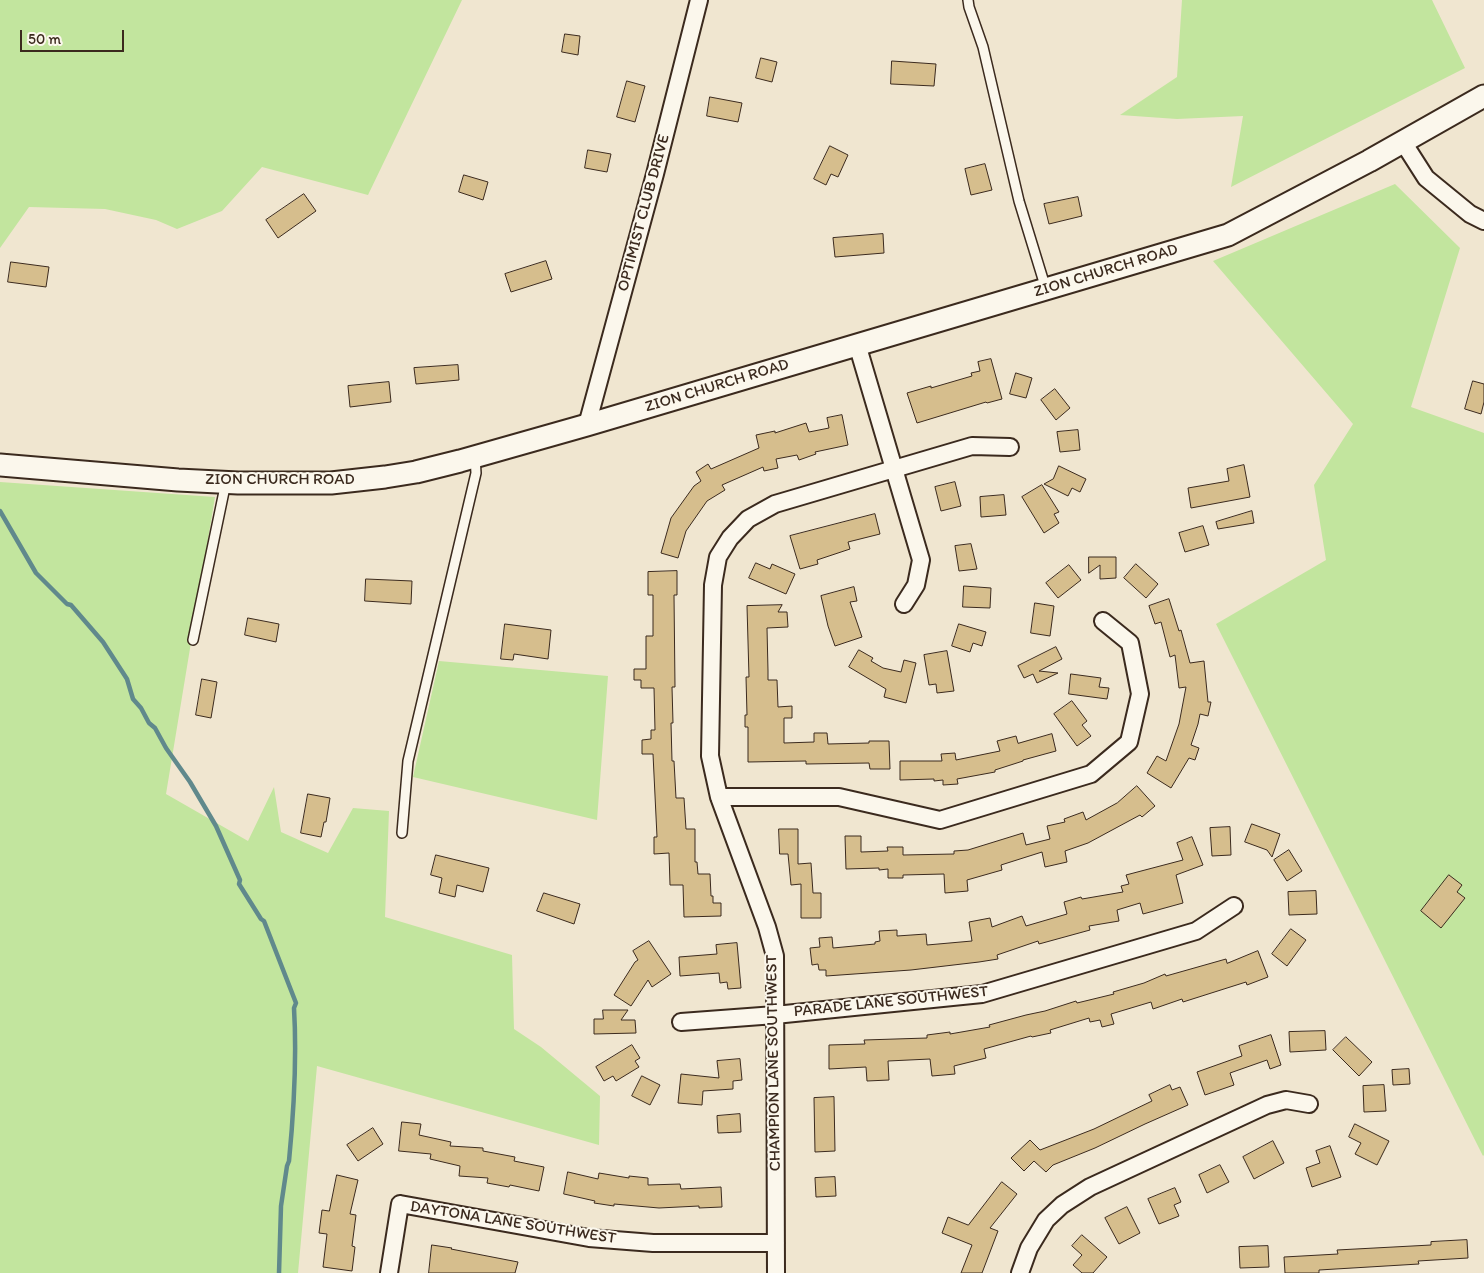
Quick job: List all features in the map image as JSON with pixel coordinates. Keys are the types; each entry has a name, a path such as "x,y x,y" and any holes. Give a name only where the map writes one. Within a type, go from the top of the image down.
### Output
{"street":[{"name":"OPTIMIST CLUB DRIVE","path":"587,425 699,0"},
{"name":"ZION CHURCH ROAD","path":"0,465 178,480 226,482 331,483 416,472 587,425 1228,235 1369,161 1484,96"},
{"path":"1403,142 1426,178 1470,214 1484,222"},
{"path":"857,344 921,560 916,585 904,604"},
{"name":"CHAMPION LANE SOUTHWEST","path":"776,1273 775,956 767,927 719,797 710,756 713,585 718,557 730,538 748,519 775,504 972,446 1010,447"},
{"path":"719,797 839,797 940,820 1091,774 1129,742 1140,694 1130,643 1103,621"},
{"name":"PARADE LANE SOUTHWEST","path":"681,1022 775,1015 982,994 1196,931 1234,906"},
{"path":"1020,1273 1029,1248 1046,1220 1062,1205 1090,1187 1267,1105 1286,1100 1309,1104"},
{"name":"DAYTONA LANE SOUTHWEST","path":"389,1273 400,1204 589,1238 653,1244 776,1243"}],"lane":[{"path":"968,0 983,46 1019,201 1046,289"},
{"path":"402,833 408,762 476,474 475,457"},
{"path":"192,640 226,482"}],"green space":[{"path":"0,0 462,0 368,195 262,167 222,211 177,229 156,220 105,209 29,207 0,248"},
{"path":"1182,0 1432,0 1465,68 1231,187 1243,116 1177,119 1120,115 1177,77"},
{"path":"1395,184 1460,248 1411,407 1484,433 1483,1156 1216,624 1326,560 1314,485 1353,424 1213,261"},
{"path":"0,482 215,497 166,794 248,841 274,787 281,832 328,853 353,808 389,811 385,917 512,955 514,1029 541,1047 600,1096 599,1145 317,1066 298,1273 0,1273"},
{"path":"439,661 608,676 597,820 413,777"}],"building":[{"path":"565,34 580,36 578,55 562,52"},
{"path":"761,58 777,62 772,82 756,78"},
{"path":"892,61 936,64 934,86 891,84"},
{"path":"627,81 645,86 635,122 617,117"},
{"path":"710,97 742,103 738,122 707,116"},
{"path":"830,146 848,155 838,177 831,174 826,185 814,179"},
{"path":"588,150 611,154 607,172 585,168"},
{"path":"985,164 992,190 971,195 965,169"},
{"path":"464,175 488,182 483,200 459,192"},
{"path":"304,194 316,211 278,238 266,220"},
{"path":"1078,197 1082,216 1049,224 1044,204"},
{"path":"883,234 884,253 835,257 833,238"},
{"path":"546,261 552,279 511,292 505,274"},
{"path":"11,262 49,267 46,287 8,282"},
{"path":"991,359 1002,399 917,423 907,393 972,376 971,373 980,371 978,362"},
{"path":"458,365 459,380 416,384 414,368"},
{"path":"1016,373 1032,378 1026,398 1010,394"},
{"path":"1473,381 1484,384 1484,402 1481,414 1465,409"},
{"path":"389,382 391,402 350,407 348,386"},
{"path":"1055,389 1070,408 1056,420 1041,400"},
{"path":"842,415 848,445 815,452 816,454 799,460 797,455 776,459 778,468 764,471 763,467 722,485 725,490 707,501 686,531 678,558 661,553 671,518 694,486 701,481 696,472 708,464 711,469 759,448 756,435 775,431 775,433 806,423 809,432 829,428 827,418"},
{"path":"1078,430 1080,450 1060,452 1057,432"},
{"path":"1244,465 1250,497 1191,508 1188,488 1229,481 1227,469"},
{"path":"1059,466 1086,479 1080,492 1072,488 1068,496 1044,484 1053,479"},
{"path":"955,482 961,506 941,511 935,487"},
{"path":"1042,485 1059,512 1054,514 1059,523 1044,533 1022,497"},
{"path":"1004,495 1006,515 981,517 980,497"},
{"path":"1252,511 1254,523 1218,529 1216,522"},
{"path":"875,514 880,534 848,542 850,549 817,560 818,564 800,569 790,536"},
{"path":"1203,526 1209,545 1185,552 1179,533"},
{"path":"971,544 977,569 959,571 955,546"},
{"path":"1089,557 1116,557 1116,578 1100,579 1100,565 1089,573"},
{"path":"756,563 770,569 772,564 795,574 786,594 749,578"},
{"path":"1136,564 1158,584 1146,598 1124,578"},
{"path":"1069,565 1081,580 1058,598 1046,583"},
{"path":"677,571 677,595 674,595 675,687 672,687 673,723 671,723 672,761 674,761 676,798 684,798 686,829 695,829 695,862 697,862 698,874 710,874 711,896 713,896 713,903 721,903 721,916 684,917 683,885 670,885 669,853 654,854 654,837 657,837 653,754 642,754 642,740 651,739 651,730 655,730 654,688 641,688 641,680 634,680 634,669 646,669 646,636 653,636 653,595 648,595 648,572"},
{"path":"366,579 412,581 411,604 365,601"},
{"path":"964,586 991,588 990,608 963,607"},
{"path":"854,587 857,601 850,602 862,637 835,646 821,596"},
{"path":"1169,599 1179,631 1181,630 1190,663 1204,661 1208,702 1211,702 1208,716 1200,714 1191,745 1199,748 1195,760 1189,758 1171,788 1147,773 1157,756 1166,761 1179,724 1186,687 1179,688 1175,655 1170,657 1161,622 1155,624 1149,606"},
{"path":"1035,603 1054,606 1050,636 1031,633"},
{"path":"782,605 778,612 787,612 788,627 767,628 768,680 777,680 778,707 792,706 792,718 784,718 784,743 814,742 814,733 827,733 828,744 889,741 890,769 870,769 869,763 806,764 806,761 748,762 748,727 745,727 745,715 747,715 746,677 749,677 747,606"},
{"path":"248,618 279,624 276,642 245,635"},
{"path":"505,624 551,630 548,659 514,654 513,660 501,659"},
{"path":"959,624 986,632 982,646 973,643 970,652 952,646"},
{"path":"1056,647 1062,659 1039,671 1058,673 1037,683 1033,674 1024,678 1018,666"},
{"path":"859,650 873,658 871,661 883,668 901,672 904,660 916,663 906,703 884,697 886,689 849,667"},
{"path":"947,651 954,691 937,693 936,684 929,685 924,655"},
{"path":"1071,674 1101,678 1099,687 1109,688 1107,699 1069,694"},
{"path":"202,679 217,682 211,718 196,715"},
{"path":"1072,701 1087,721 1082,725 1091,736 1077,746 1054,714"},
{"path":"1052,734 1056,751 1023,760 995,770 995,772 957,779 958,784 943,785 943,780 934,781 934,779 900,780 900,761 942,761 941,754 955,753 956,760 1000,751 997,741 1016,736 1018,743"},
{"path":"1137,786 1155,806 1142,817 1140,815 1088,843 1065,851 1067,862 1045,867 1042,852 1001,865 1002,870 967,880 968,891 945,893 944,874 903,875 903,878 888,878 888,869 846,869 845,836 861,836 861,852 888,851 887,847 903,847 903,855 954,854 954,851 968,850 1023,833 1026,845 1050,839 1047,826 1065,822 1064,819 1083,812 1086,820 1117,803"},
{"path":"308,794 330,798 321,837 301,833"},
{"path":"1252,824 1280,834 1272,857 1267,850 1245,842"},
{"path":"1230,827 1231,855 1212,856 1210,828"},
{"path":"779,829 798,829 798,864 811,863 813,893 821,893 821,918 801,918 801,884 791,885 788,854 780,854"},
{"path":"1192,837 1203,865 1176,875 1183,903 1143,914 1140,903 1117,910 1119,921 1089,926 1090,930 1039,944 1038,941 997,955 998,959 911,970 826,976 826,970 819,970 818,964 812,965 810,948 820,947 819,938 832,937 833,948 875,944 875,942 880,941 879,931 897,930 897,936 926,934 927,945 972,941 969,922 990,918 992,927 1022,916 1026,926 1067,914 1064,902 1081,897 1082,899 1123,892 1121,886 1129,884 1126,875 1183,860 1177,843"},
{"path":"1289,850 1302,871 1287,881 1274,860"},
{"path":"436,855 489,868 483,892 457,885 455,897 439,893 442,878 431,875"},
{"path":"1449,875 1462,885 1457,892 1465,898 1441,928 1421,911"},
{"path":"1316,891 1317,914 1289,915 1288,892"},
{"path":"544,893 580,904 574,924 537,911"},
{"path":"1291,929 1306,940 1287,966 1272,954"},
{"path":"649,941 671,974 652,987 648,980 631,1006 614,995 638,960 633,951"},
{"path":"737,943 741,988 728,989 727,982 720,983 719,973 680,976 679,957 717,954 716,945"},
{"path":"1258,951 1268,977 1247,985 1246,982 1183,1002 1182,999 1153,1009 1151,1002 1111,1014 1114,1024 1102,1027 1100,1020 1090,1022 1089,1018 1050,1030 1051,1033 1031,1036 984,1049 986,1058 954,1066 955,1074 932,1076 930,1059 888,1061 889,1080 867,1081 866,1067 829,1069 829,1045 865,1044 864,1040 927,1038 927,1035 950,1032 950,1034 990,1027 989,1025 1076,1001 1077,1003 1114,994 1113,992 1144,983 1165,974 1166,976 1226,959 1227,963"},
{"path":"603,1010 628,1010 621,1020 635,1020 636,1033 594,1034 594,1019 603,1019"},
{"path":"1325,1031 1326,1050 1290,1052 1289,1032"},
{"path":"1271,1035 1281,1065 1270,1069 1267,1060 1230,1073 1234,1085 1205,1095 1197,1072 1242,1056 1239,1046"},
{"path":"1346,1037 1372,1062 1359,1076 1333,1050"},
{"path":"632,1045 640,1058 635,1061 639,1067 616,1081 613,1076 604,1081 596,1067"},
{"path":"740,1059 742,1080 733,1081 733,1089 703,1091 702,1105 678,1103 681,1074 719,1078 717,1061"},
{"path":"1409,1069 1410,1084 1393,1085 1392,1070"},
{"path":"642,1076 660,1085 650,1105 632,1096"},
{"path":"1170,1085 1172,1090 1180,1087 1188,1105 1095,1148 1053,1165 1046,1172 1034,1161 1024,1171 1011,1158 1030,1140 1040,1150 1094,1129 1152,1101 1149,1095"},
{"path":"1384,1085 1386,1111 1364,1112 1363,1086"},
{"path":"834,1097 835,1151 815,1152 814,1098"},
{"path":"740,1114 741,1132 718,1133 717,1116"},
{"path":"402,1122 421,1124 419,1135 451,1142 450,1146 483,1148 483,1151 515,1157 514,1161 544,1167 539,1191 510,1185 509,1187 487,1183 488,1178 459,1176 460,1166 430,1159 431,1154 399,1151"},
{"path":"1355,1124 1389,1141 1377,1165 1355,1154 1361,1143 1349,1137"},
{"path":"373,1128 383,1144 358,1161 347,1145"},
{"path":"1273,1141 1284,1163 1254,1179 1243,1157"},
{"path":"1330,1146 1341,1177 1312,1187 1306,1168 1320,1163 1316,1151"},
{"path":"1220,1165 1229,1182 1207,1193 1199,1175"},
{"path":"568,1172 598,1179 599,1173 629,1178 629,1176 648,1178 648,1185 680,1184 681,1189 721,1187 722,1207 659,1208 594,1203 595,1201 564,1194"},
{"path":"337,1175 358,1180 350,1214 356,1215 352,1246 355,1247 352,1271 323,1267 327,1234 319,1233 322,1210 329,1211"},
{"path":"835,1177 836,1196 816,1197 815,1178"},
{"path":"1002,1182 1017,1194 990,1228 998,1231 982,1273 961,1273 972,1245 942,1233 948,1217 968,1225"},
{"path":"1175,1188 1181,1202 1174,1205 1179,1216 1159,1224 1148,1199"},
{"path":"1127,1207 1140,1233 1119,1244 1105,1218"},
{"path":"1082,1235 1107,1257 1093,1273 1082,1273 1073,1265 1082,1255 1072,1246"},
{"path":"1467,1240 1468,1258 1418,1261 1419,1264 1319,1270 1319,1273 1285,1273 1284,1257 1338,1254 1337,1250 1431,1245 1431,1242"},
{"path":"432,1245 518,1262 515,1273 429,1273"},
{"path":"1268,1246 1269,1267 1240,1268 1239,1247"}],"waterway":[{"path":"0,511 36,573 67,604 71,605 103,642 127,679 133,699 141,708 149,723 155,728 166,748 190,782 216,826 240,880 239,884 264,921 296,1003 294,1008 294,1104 289,1161 281,1206 279,1273"}]}
